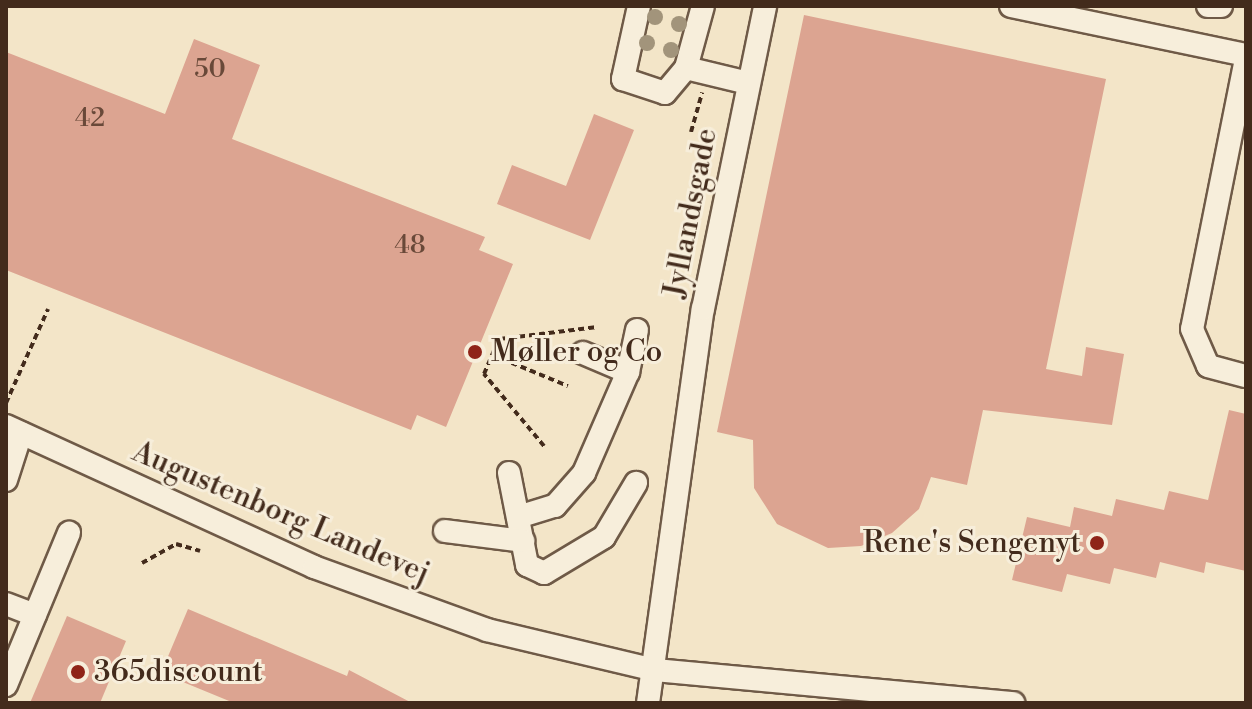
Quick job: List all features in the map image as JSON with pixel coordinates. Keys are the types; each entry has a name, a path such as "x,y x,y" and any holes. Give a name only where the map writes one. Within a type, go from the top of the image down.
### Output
{"street":[{"path":"639,6 623,79 665,93 686,68 703,6"},
{"name":"Jyllandsgade","path":"648,703 703,309 765,6"},
{"path":"1011,6 1246,57 1192,329 1208,366 1246,376"},
{"path":"1208,6 1221,6"},
{"path":"686,68 748,83"},
{"path":"518,517 555,506 574,489 628,372 637,330"},
{"path":"583,353 628,372"},
{"path":"6,480 13,429"},
{"name":"Augustenborg Landevej","path":"13,429 314,567 487,630 655,670 1013,703"},
{"path":"509,473 523,541 534,572 576,559 604,537 636,483"},
{"path":"445,531 523,541"},
{"path":"6,685 69,533"},
{"path":"6,604 35,615"}],"path":[{"path":"6,403 48,309"},
{"path":"544,446 484,374 499,339 597,327"},
{"path":"493,355 568,386"},
{"path":"142,563 176,544 200,551"}],"building":[{"path":"804,15 1106,79 1046,369 1082,376 1086,347 1124,354 1112,425 983,410 967,485 931,477 919,509 892,533 861,546 828,548 777,524 754,488 753,440 717,432"},
{"path":"194,39 260,65 232,139 485,237 479,250 513,264 446,427 417,415 411,430 6,270 6,52 165,114"},
{"path":"594,114 634,130 590,240 497,204 512,165 566,186"},
{"path":"1229,410 1246,414 1246,571 1206,562 1204,573 1160,562 1156,578 1114,568 1110,584 1067,574 1062,592 1012,580 1027,517 1070,527 1074,507 1112,516 1116,499 1164,510 1169,491 1208,500"},
{"path":"188,609 347,676 349,670 412,703 234,703 161,673"},
{"name":"365discount","path":"67,616 126,641 100,703 30,703"}],"place":[{"name":"Møller og Co","path":"475,352"},
{"name":"Rene's Sengenyt","path":"1097,543"},
{"name":"365discount","path":"78,672"}]}
